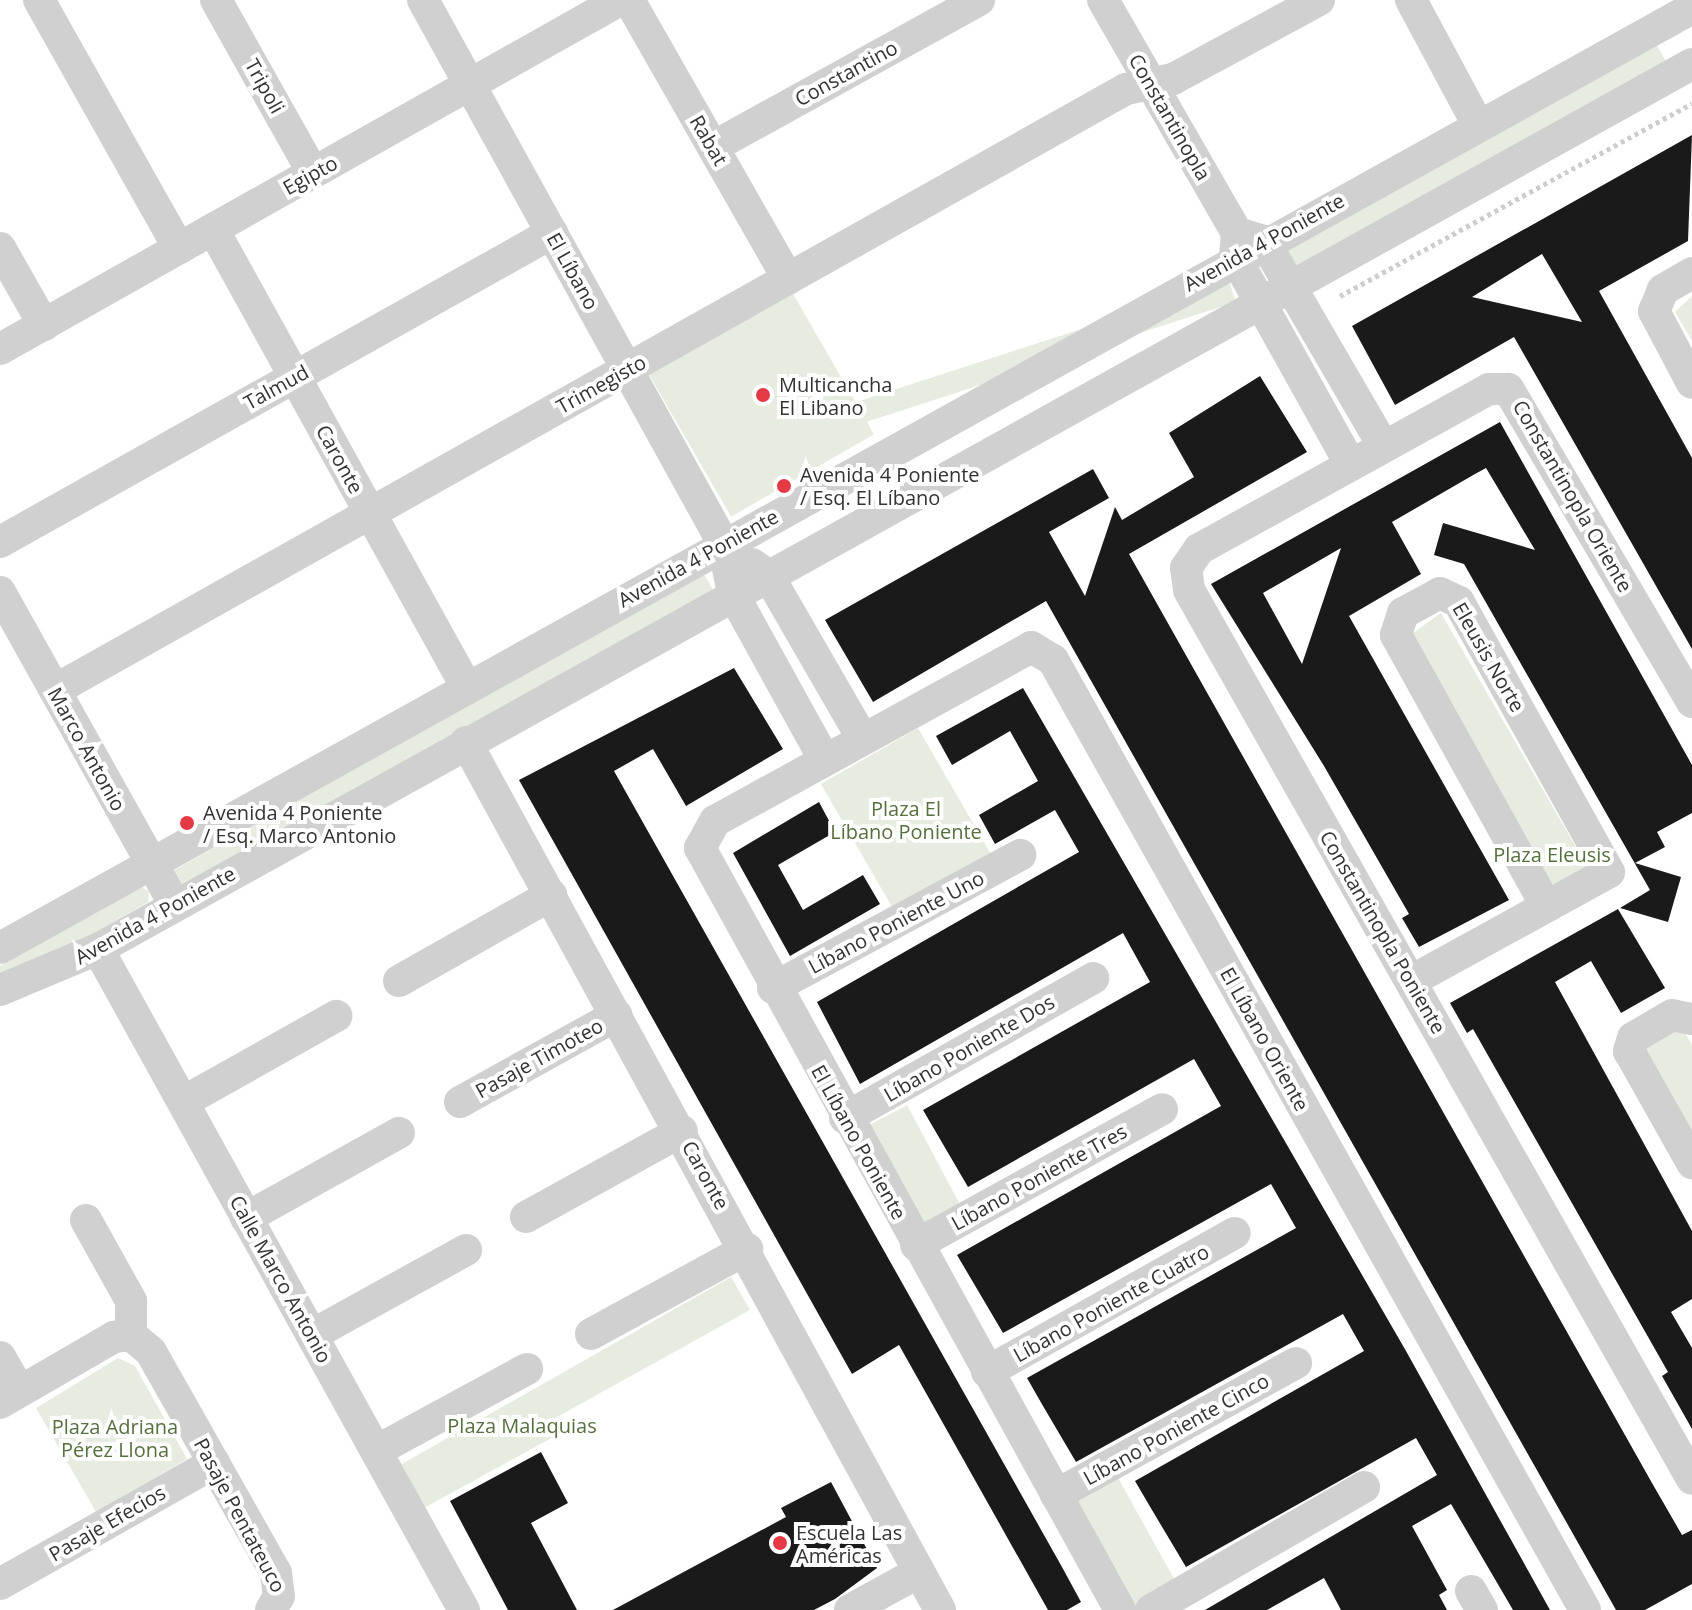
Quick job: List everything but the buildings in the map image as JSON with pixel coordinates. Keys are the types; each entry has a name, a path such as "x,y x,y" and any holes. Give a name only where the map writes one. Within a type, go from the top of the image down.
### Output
{"street":[{"path":"39,0 179,248"},
{"name":"Tripoli","path":"216,0 313,173"},
{"name":"El Líbano","path":"423,0 723,543 733,594 824,759"},
{"name":"Egipto","path":"0,349 620,0"},
{"name":"Rabat","path":"629,0 788,279"},
{"name":"Constantino","path":"713,147 979,0"},
{"name":"Constantinopla","path":"1103,0 1246,244 1292,285 1367,456"},
{"name":"Trimegisto","path":"55,690 1126,89 1173,79 1319,0"},
{"path":"1411,0 1478,125"},
{"path":"1683,13 1692,49"},
{"name":"Avenida 4 Poniente","path":"2,943 152,864 467,688 1246,244 1478,125 1683,13"},
{"name":"Avenida 4 Poniente","path":"0,990 98,949 1692,64"},
{"name":"Caronte","path":"213,229 467,688"},
{"name":"Talmud","path":"0,542 552,233"},
{"name":"Constantinopla","path":"1246,244 1259,304 1367,456"},
{"path":"0,248 44,325"},
{"path":"1692,273 1663,290 1654,311 1692,383"},
{"name":"Constantinopla Oriente","path":"1367,456 1489,389 1516,394 1692,702"},
{"name":"Constantinopla Poniente","path":"1367,456 1199,549 1186,576 1411,981 1681,1435 1692,1479"},
{"name":"El Líbano","path":"723,543 768,575 862,738"},
{"name":"Marco Antonio","path":"0,592 175,905"},
{"name":"Eleusis Norte","path":"1411,981 1609,872 1459,602 1440,593 1403,613 1396,635 1546,906"},
{"name":"El Líbano Oriente","path":"862,738 1021,649 1038,648 1053,660 1585,1610"},
{"name":"El Líbano Poniente","path":"862,738 715,821 701,838 706,869 1120,1610"},
{"name":"Caronte","path":"466,742 747,1249 940,1610"},
{"name":"Líbano Poniente Uno","path":"773,988 1020,855"},
{"path":"399,981 551,895"},
{"name":"Calle Marco Antonio","path":"98,949 464,1610"},
{"name":"Líbano Poniente Dos","path":"845,1118 1093,978"},
{"name":"Pasaje Timoteo","path":"460,1102 617,1015"},
{"path":"1692,1019 1672,1015 1633,1038 1629,1051 1692,1163"},
{"path":"183,1102 336,1016"},
{"name":"Líbano Poniente Tres","path":"916,1245 1162,1109"},
{"path":"526,1217 682,1131"},
{"path":"246,1218 399,1133"},
{"path":"0,1357 10,1397 114,1337 131,1335 135,1310 86,1220"},
{"name":"Líbano Poniente Cuatro","path":"987,1372 1235,1233"},
{"path":"591,1334 747,1249"},
{"path":"312,1335 466,1250"},
{"name":"Pasaje Pentateuco","path":"131,1335 151,1352 214,1463 276,1573 284,1605"},
{"name":"Líbano Poniente Cinco","path":"1056,1495 1296,1363"},
{"path":"376,1451 527,1369"},
{"name":"Pasaje Efecios","path":"0,1584 214,1463"},
{"path":"1151,1610 1364,1487"},
{"path":"850,1610 919,1572"}],"path":[{"path":"1340,296 1692,103"}],"green space":[{"path":"1655,42 1668,65 1291,274 1278,251"},
{"path":"1229,281 1236,302 709,473 702,452"},
{"path":"789,287 874,434 731,517 646,370"},
{"path":"1692,296 1692,341 1675,312"},
{"path":"702,571 715,593 176,892 166,875"},
{"name":"Plaza Eleusis","path":"1441,613 1588,868 1544,889 1406,638"},
{"name":"Plaza El Líbano Poniente","path":"918,728 990,854 894,910 821,784"},
{"path":"139,886 149,891 148,902 39,965 0,976 0,966"},
{"path":"1679,1022 1692,1045 1692,1143 1635,1045"},
{"path":"907,1105 965,1214 928,1233 870,1125"},
{"name":"Plaza Malaquias","path":"731,1277 750,1310 548,1422 555,1436 424,1508 402,1464"},
{"name":"Plaza Adriana Pérez Llona","path":"118,1358 135,1366 187,1459 96,1512 36,1408"},
{"path":"1117,1476 1177,1584 1132,1610 1072,1501"}],"place":[{"name":"Multicancha El Libano","path":"763,395"},
{"name":"Avenida 4 Poniente / Esq. El Líbano","path":"784,486"},
{"name":"Avenida 4 Poniente / Esq. Marco Antonio","path":"187,823"},
{"name":"Escuela Las Américas","path":"780,1543"}]}
